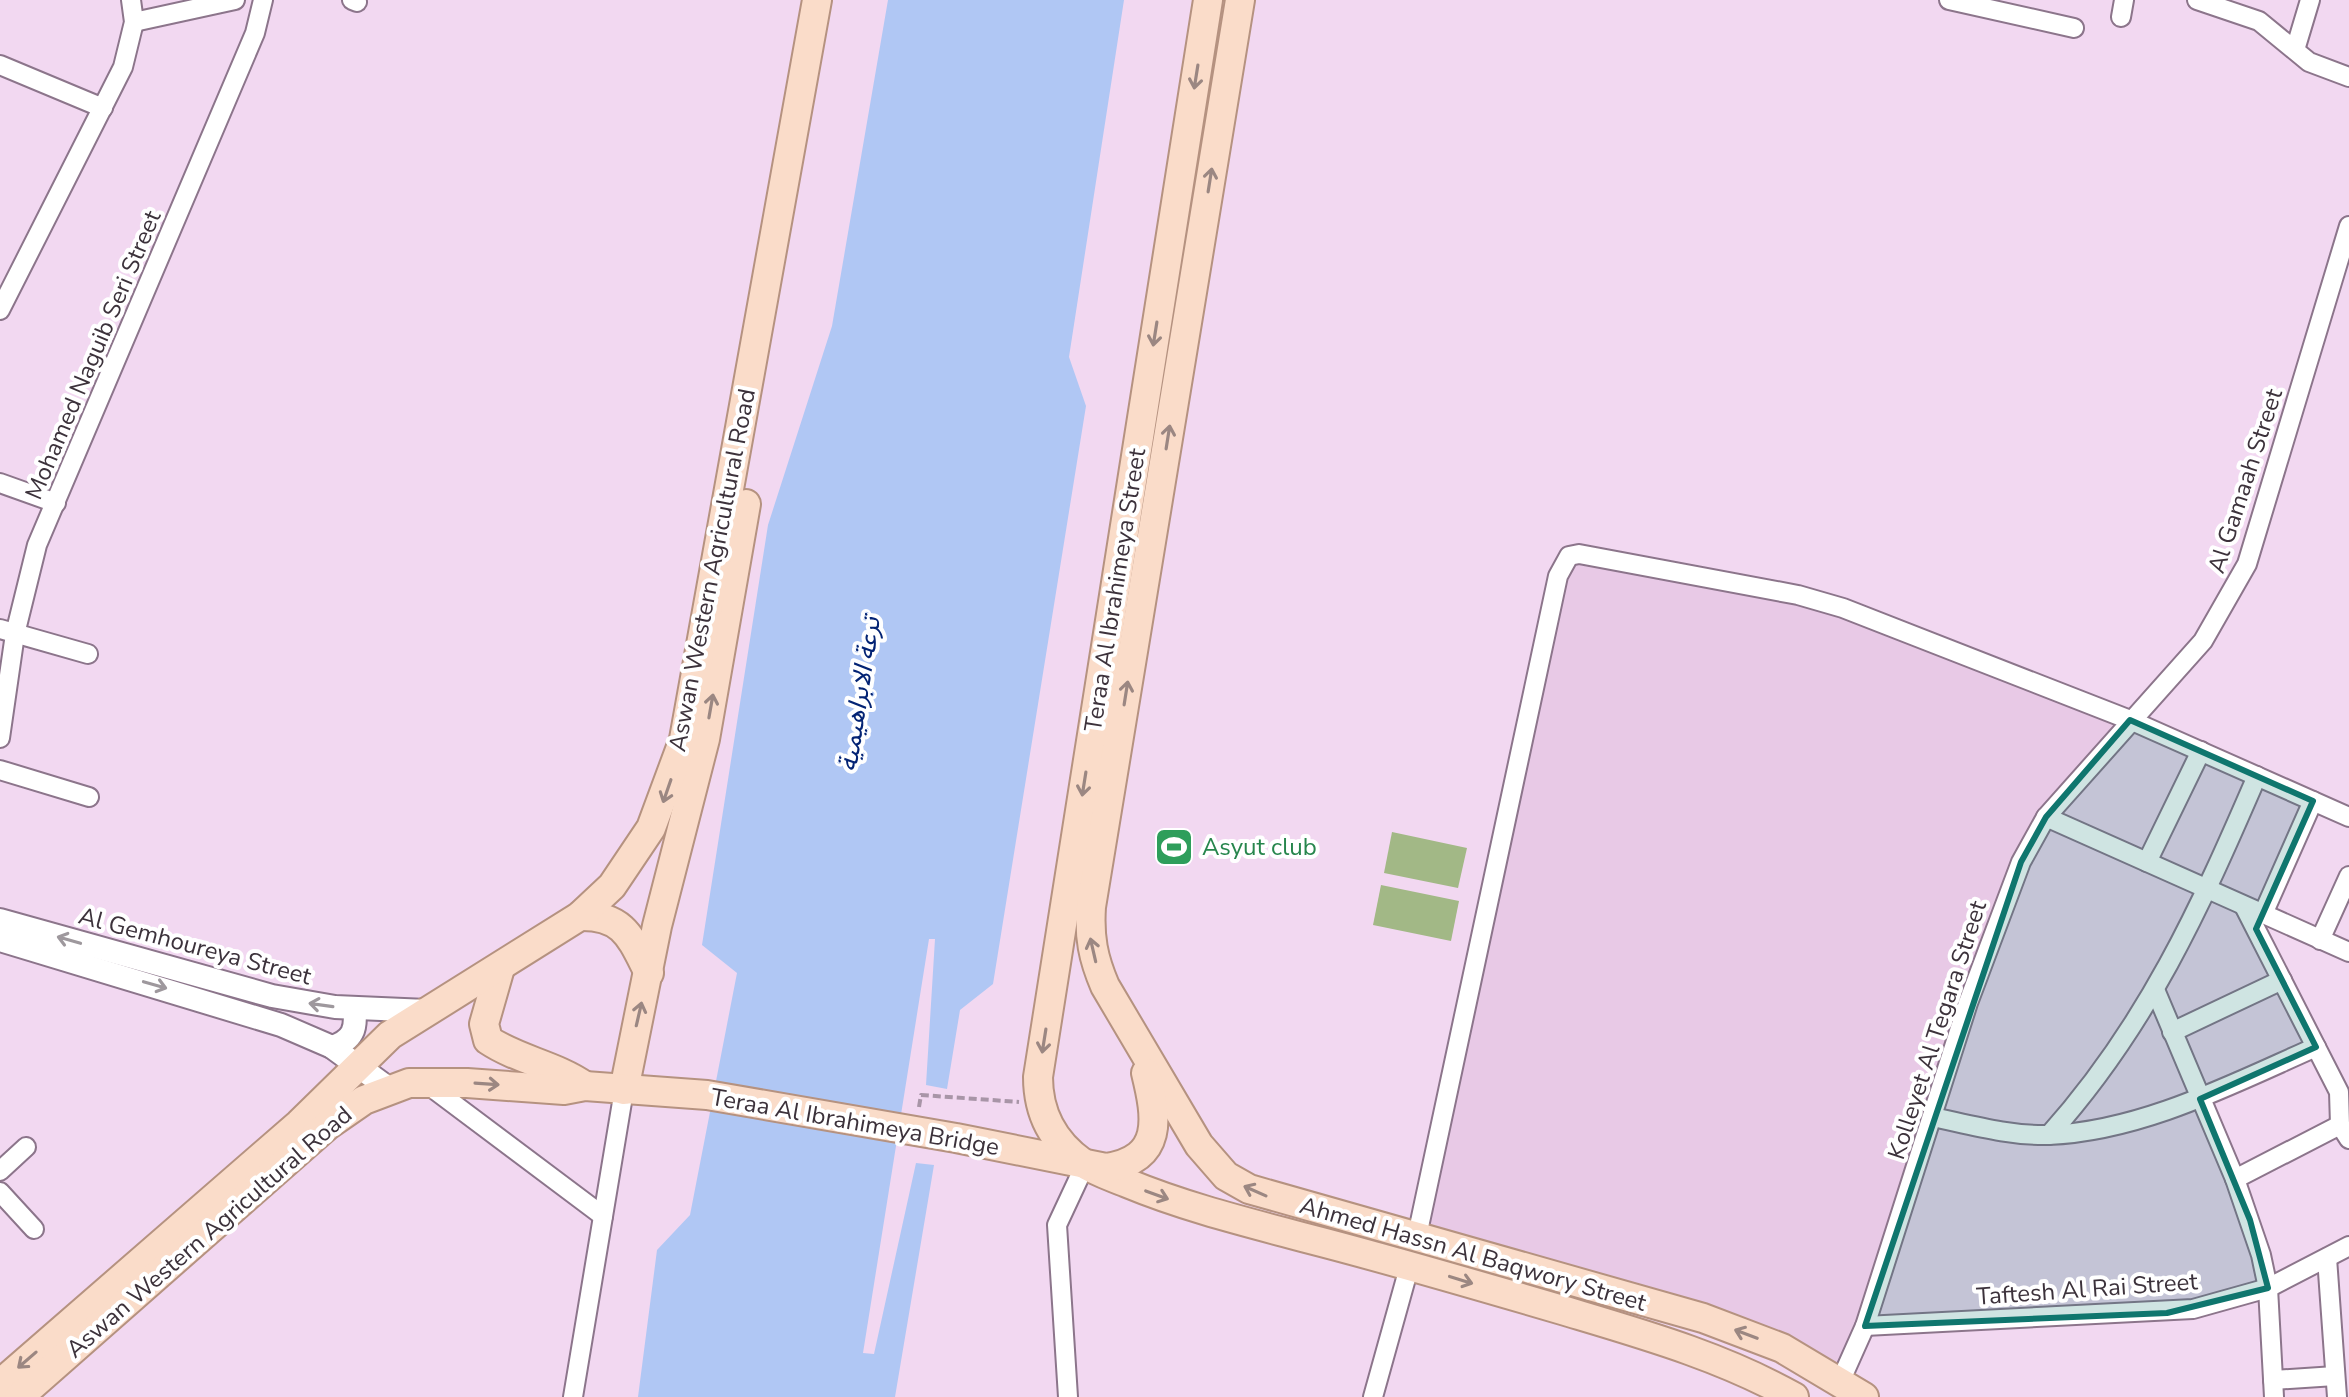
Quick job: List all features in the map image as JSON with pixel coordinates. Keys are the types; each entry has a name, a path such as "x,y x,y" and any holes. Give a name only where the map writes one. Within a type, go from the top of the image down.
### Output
{"main road":[{"name":"Aswan Western Agricultural Road","path":"0,1384 359,1068 390,1035 580,916 612,886 651,828 684,739 817,0"},
{"name":"Aswan Western Agricultural Road","path":"624,1090 705,739 832,0"},
{"name":"Teraa Al Ibrahimeya Street","path":"1139,1045 1105,986 1094,961 1089,935 1127,598 1208,0"},
{"name":"Teraa Al Ibrahimeya Street","path":"1085,1165 1057,1140 1040,1103 1038,1077 1240,0"},
{"path":"580,916 602,916 620,925 649,973"},
{"path":"500,968 484,1024 488,1040 504,1051 567,1073 585,1086"},
{"path":"1085,1165 1106,1168 1124,1165 1139,1156 1149,1143 1155,1126 1155,1109 1139,1045"},
{"name":"Ahmed Hassn Al Baqwory Street","path":"1139,1045 1199,1145 1226,1176 1273,1198 1703,1318 1782,1348 1852,1390"},
{"path":"408,1085 467,1083 564,1090 585,1086 624,1090"},
{"name":"Aswan Western Agricultural Road","path":"19,1397 328,1125 347,1110 408,1085"},
{"name":"Teraa Al Ibrahimeya Bridge","path":"624,1090 707,1095 956,1138 1085,1165"},
{"name":"Ahmed Hassn Al Baqwory Street","path":"1085,1165 1205,1211 1410,1264 1658,1339 1765,1381 1794,1397"},
{"path":"1765,1381 1782,1348"}],"street":[{"path":"0,310 8,272 103,108 123,67 134,22 131,0"},
{"path":"134,22 235,0"},
{"name":"Mohamed Naguib Seri Street","path":"0,738 7,632 37,545 255,33 263,0"},
{"path":"1949,0 1982,4 2074,28"},
{"path":"2197,0 2259,21 2309,62 2349,77"},
{"path":"2295,50 2310,0"},
{"path":"0,65 103,108"},
{"name":"Al Gamaah Street","path":"2130,720 2203,641 2247,564 2349,226"},
{"path":"0,483 56,503"},
{"path":"1417,1236 1558,576 1569,556 1579,554 1843,608 2130,720 2349,817"},
{"path":"7,632 88,654"},
{"name":"Kolleyet Al Tegara Street","path":"1852,1390 1865,1326 2003,906 2021,862 2046,817 2130,720"},
{"path":"2147,862 2201,751"},
{"path":"0,770 89,797"},
{"path":"2049,1135 2107,1066 2156,992 2208,889 2257,776"},
{"path":"2263,914 2313,801"},
{"path":"2046,817 2349,952"},
{"path":"2320,940 2349,876"},
{"path":"2235,1179 2344,1132 2344,1095 2244,906"},
{"name":"Al Gemhoureya Street","path":"0,920 272,996 418,1016"},
{"name":"Al Gemhoureya Street","path":"0,940 255,1015 332,1047 359,1068 408,1085"},
{"path":"2172,1032 2282,980"},
{"path":"2156,992 2235,1179 2261,1255 2268,1288 2274,1388 2340,1363"},
{"path":"332,1047 352,1036 356,1028 354,1008"},
{"path":"1933,1117 2009,1132 2049,1135 2094,1129 2200,1099 2316,1047"},
{"path":"408,1085 603,1216"},
{"path":"573,1397 624,1090"},
{"path":"0,1171 26,1147"},
{"path":"1068,1397 1057,1225 1085,1165"},
{"path":"0,1192 34,1229"},
{"name":"Taftesh Al Rai Street","path":"1865,1326 2167,1313 2223,1302 2268,1288 2349,1246"},
{"path":"2327,1258 2340,1363 2337,1397"},
{"path":"1373,1397 1410,1264"}],"path":[{"path":"917,1118 921,1095 1040,1103"}],"highlighted area":[{"path":"2130,720 2313,801 2256,929 2316,1047 2200,1099 2250,1220 2268,1288 2167,1313 1865,1326 2021,862 2046,817"}],"shaded area":[{"path":"1569,556 1798,595 2130,720 2032,839 1840,1382 1812,1365 1417,1236"}],"green space":[{"path":"1392,832 1467,848 1458,888 1384,873"},
{"path":"1381,885 1459,901 1451,941 1373,925"}],"water":[{"name":"ترعة الابراهيمية","path":"888,0 1124,0 1069,357 1086,406 993,984 960,1010 947,1089 926,1085 935,939 929,939 863,1353 874,1354 916,1163 934,1165 895,1397 638,1397 657,1250 690,1215 737,973 702,945 768,525 832,326"}],"place":[{"name":"Asyut club","path":"1174,847"}]}
